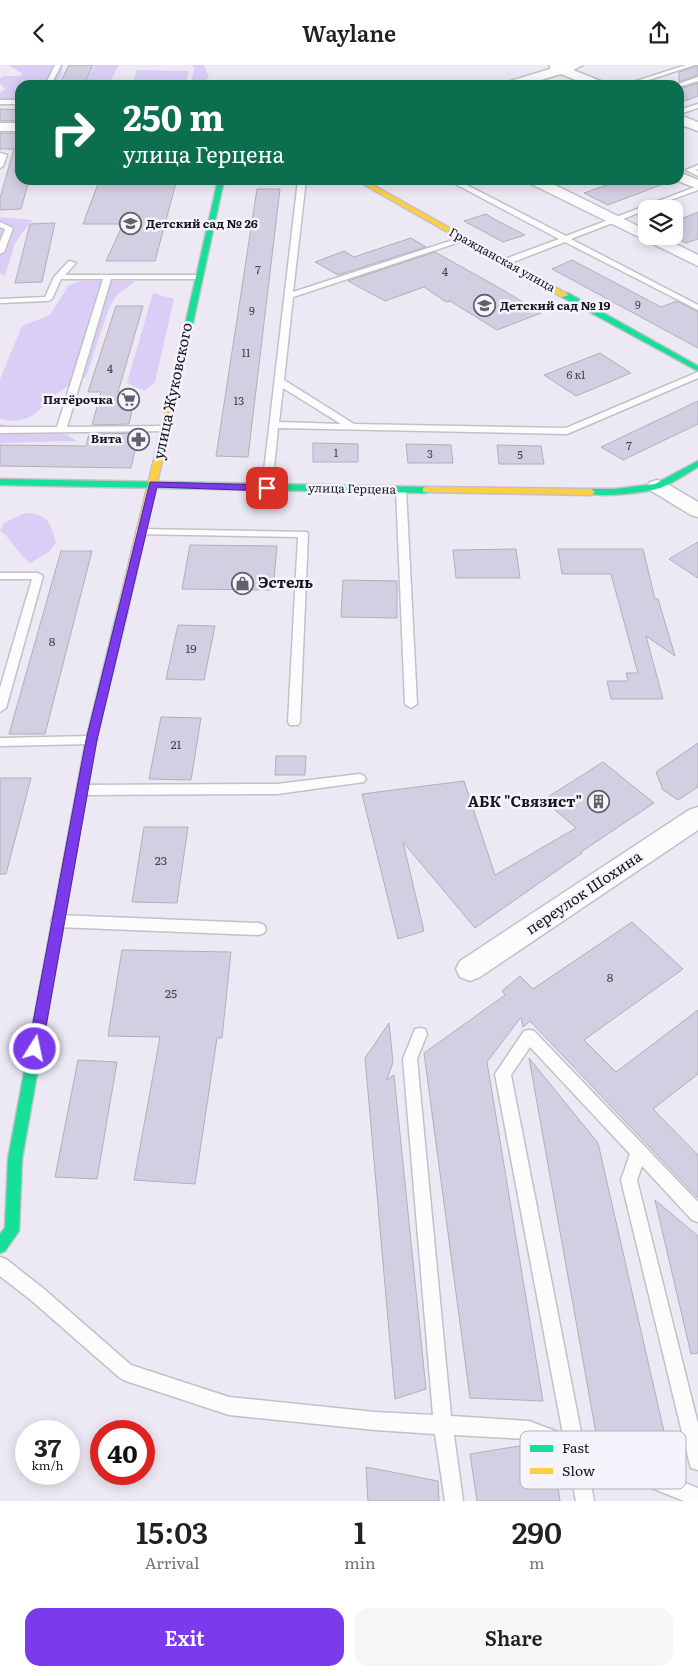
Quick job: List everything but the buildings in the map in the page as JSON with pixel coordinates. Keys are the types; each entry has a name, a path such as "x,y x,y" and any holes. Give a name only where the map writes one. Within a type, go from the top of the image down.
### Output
{"street":[{"path":"524,80 557,67 578,65"},
{"path":"557,67 587,80"},
{"path":"684,121 698,127"},
{"path":"0,127 15,127"},
{"path":"684,179 698,186"},
{"name":"улица Жуковского","path":"0,1246 12,1231 15,1159 91,740 153,484 220,185"},
{"name":"Гражданская улица","path":"368,185 698,369"},
{"path":"544,185 638,232"},
{"path":"665,245 698,261"},
{"name":"улица Герцена","path":"0,482 267,488 615,492 657,486 698,464"},
{"path":"657,486 698,511"},
{"name":"переулок Шохина","path":"470,969 698,817"}],"lane":[{"path":"50,80 58,65"},
{"path":"643,80 692,65"},
{"path":"684,83 698,79"},
{"path":"0,102 15,102"},
{"path":"684,110 698,105"},
{"path":"0,155 4,155 0,166"},
{"path":"698,167 689,170 698,175"},
{"path":"267,488 301,185"},
{"path":"462,185 698,308"},
{"path":"506,262 616,221 698,186"},
{"path":"0,224 9,229 0,251"},
{"path":"289,296 465,239"},
{"path":"0,301 48,299 58,277 72,263"},
{"path":"58,277 198,277"},
{"path":"61,430 108,277"},
{"path":"275,425 567,431 698,375"},
{"path":"280,382 353,427"},
{"path":"0,430 164,429"},
{"path":"401,489 411,704"},
{"path":"141,532 303,534 294,722"},
{"path":"0,576 38,576 0,708"},
{"path":"0,741 91,740"},
{"path":"82,790 277,789 360,779"},
{"path":"58,921 259,929"},
{"path":"420,1034 410,1059 443,1425 454,1501"},
{"path":"572,1431 503,1074 529,1036 698,1214"},
{"path":"639,1152 629,1180 698,1461"},
{"path":"0,1265 38,1295 126,1372 228,1406 375,1421 532,1431"},
{"path":"678,1489 698,1497"}],"shaded area":[{"path":"8,65 63,65 61,76 58,80 15,80 15,105 0,105 0,93 5,89 0,83 0,78 23,74"},
{"path":"95,65 119,65 111,80 88,80"},
{"path":"189,65 204,65 209,77 206,80 192,80 194,66"},
{"path":"137,70 189,71 186,80 134,80"},
{"path":"0,217 32,220 15,243 5,276 0,273"},
{"path":"82,281 135,281 116,296 109,308 86,377 56,394 37,413 30,417 12,421 0,419 0,379 22,326 50,315 69,285"},
{"path":"153,293 174,299 155,382 145,391 127,383"},
{"path":"0,424 68,435 77,441 0,443"},
{"path":"25,513 39,515 47,520 56,542 49,552 30,563 0,530 4,523"}],"traffic: fast":[{"path":"175,387 220,185"},
{"path":"565,295 698,369"},
{"path":"591,492 615,492 657,486 698,464"},
{"path":"0,482 426,490"},
{"path":"0,1246 12,1231 15,1159 91,740 122,613"}],"traffic: slow":[{"path":"368,185 565,295"},
{"path":"122,613 175,387"},
{"path":"426,490 591,492"}],"place":[{"name":"Детский сад № 26","path":"130,224"},
{"name":"Детский сад № 19","path":"484,306"},
{"name":"Пятёрочка","path":"129,400"},
{"name":"Вита","path":"138,439"},
{"name":"Эстель","path":"242,583"},
{"name":"АБК \"Связист\"","path":"598,802"}],"route":[{"path":"35,1049 91,740 153,484 267,488"}]}
